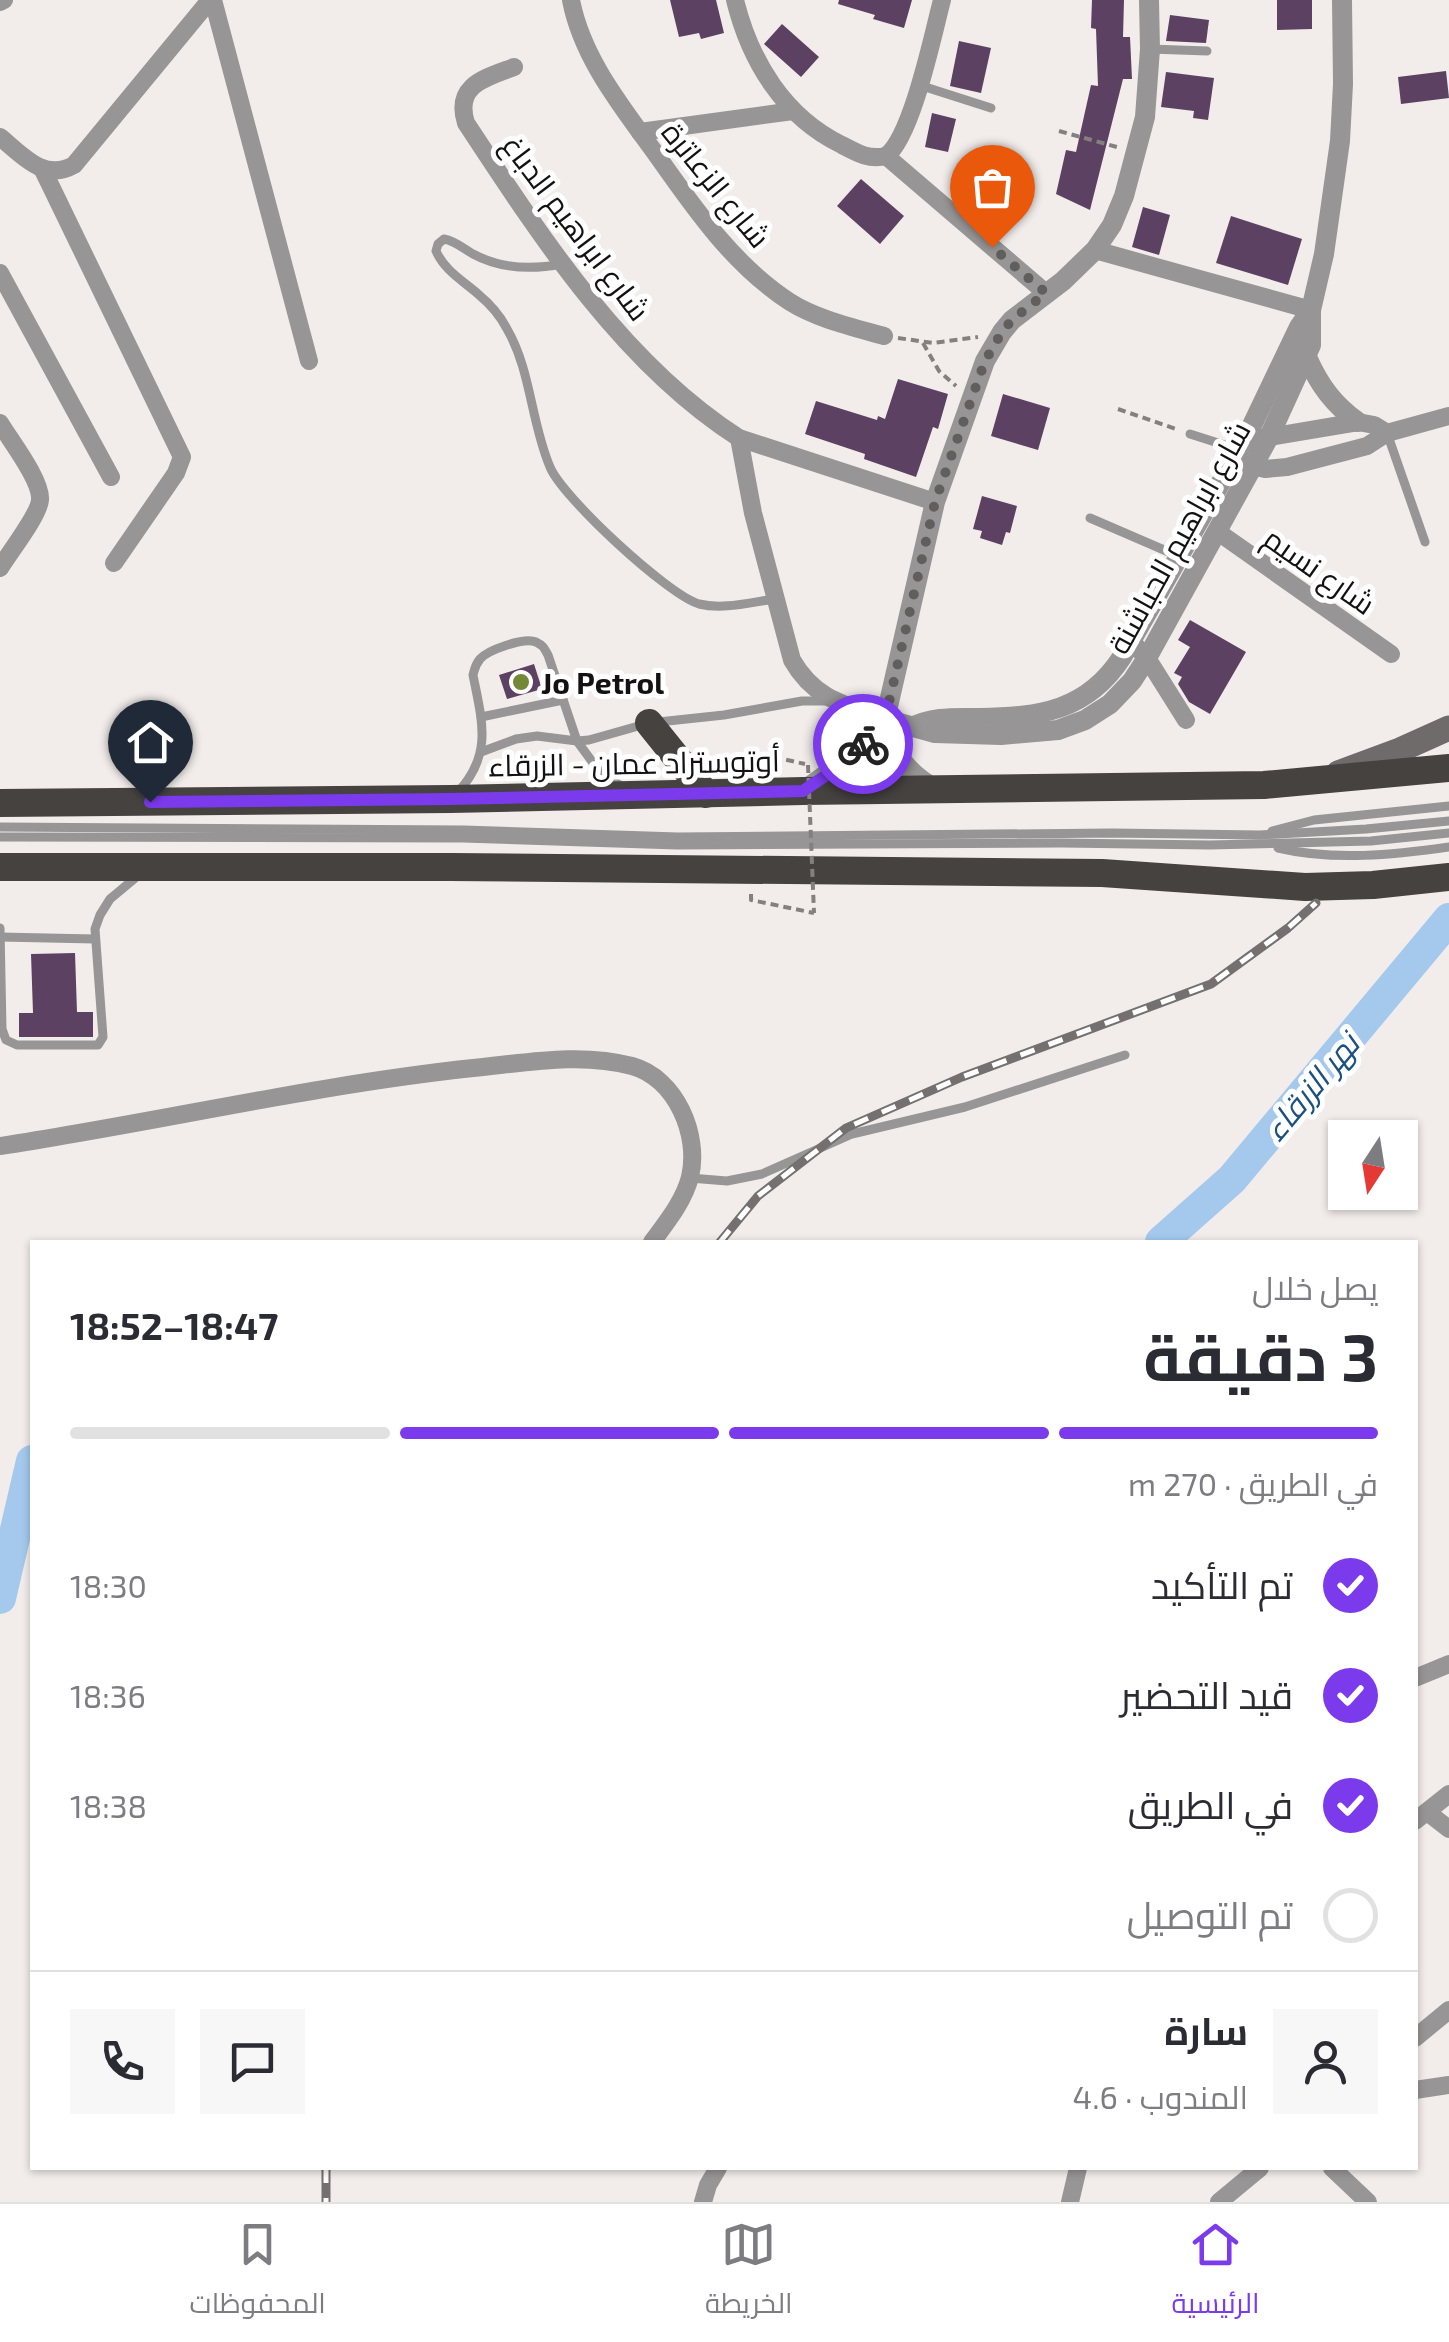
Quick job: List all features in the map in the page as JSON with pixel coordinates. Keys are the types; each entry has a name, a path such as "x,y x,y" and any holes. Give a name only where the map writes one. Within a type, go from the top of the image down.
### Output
{"highway":[{"path":"649,723 706,794"},
{"name":"أوتوستراد عمان - الزرقاء","path":"0,802 706,794 805,778 940,790 1264,785 1449,768"},
{"path":"0,867 1102,873 1306,886 1449,877"}],"main road":[{"path":"1314,782 1449,728"}],"street":[{"path":"0,138 43,170 54,172 74,165 212,0"},
{"path":"212,0 309,361"},
{"name":"شارع الزعاترة","path":"571,0 583,41 597,69 698,212 736,258 790,302 834,322 884,336"},
{"path":"736,0 750,45 780,98 833,140 864,156 877,158 894,150 900,140 942,0"},
{"path":"805,778 846,760 884,722 935,502 985,361 1012,320 1064,281 1095,250 1112,225 1124,196 1145,116 1150,0"},
{"name":"شارع ابراهيم الحباشنة","path":"910,728 933,719 1054,710 1101,684 1113,671 1178,556 1243,455 1269,437 1308,357 1313,334 1311,310 1327,236 1340,141 1342,0"},
{"name":"شارع ابراهيم الدباغ","path":"514,66 476,82 471,88 464,102 466,124 562,264 630,344 682,395 740,438 935,502"},
{"path":"640,132 793,112"},
{"path":"886,156 1046,293"},
{"path":"43,170 181,450 176,473 114,563"},
{"path":"1095,250 1311,310"},
{"path":"0,272 111,476"},
{"name":"شارع ابراهيم الحباشنة","path":"884,722 943,734 1000,735 1058,730 1085,720 1110,704 1147,658 1218,532 1243,455 1298,327 1311,310"},
{"path":"1308,357 1332,400 1358,422"},
{"path":"1243,455 1276,468 1367,446 1387,433 1449,416"},
{"path":"1269,437 1358,422 1387,433"},
{"path":"0,423 6,447 38,486 40,499 36,512 0,568"},
{"path":"740,438 753,513 775,599 792,660 801,676 813,689 838,703 884,722 898,758 924,782 940,790"},
{"name":"شارع نسيم","path":"1218,532 1391,654"},
{"path":"1131,641 1147,658 1186,720"},
{"path":"0,1146 396,1076 580,1058 609,1061 637,1067 662,1084 681,1108 691,1136 690,1178 653,1240"},
{"path":"1418,1677 1449,1664"},
{"path":"1449,1794 1421,1816 1449,1829"},
{"path":"1418,2036 1449,2010"},
{"path":"1418,2090 1449,2085"},
{"path":"703,2202 717,2170"},
{"path":"1070,2202 1078,2170"},
{"path":"1219,2202 1258,2170"},
{"path":"1334,2170 1368,2202"}],"lane":[{"path":"1150,49 1207,51"},
{"path":"919,85 992,108"},
{"path":"562,264 532,268 502,265 479,257 452,240 438,244 436,251 452,274 487,302 508,330 550,467 568,496 658,580 689,600 724,606 775,599"},
{"path":"1387,433 1425,542"},
{"path":"1190,434 1243,455"},
{"path":"1090,518 1178,556"},
{"path":"451,799 469,780 482,752 481,717 473,675 478,662 489,652 527,640 545,648 576,741 599,771 634,795"},
{"path":"481,717 562,700"},
{"path":"482,752 537,736 576,741 649,723 802,701 838,703"},
{"path":"1261,840 1314,820 1449,806"},
{"path":"0,827 464,830 678,837 1096,834 1261,840 1449,821"},
{"path":"0,836 463,838 677,845 1371,841 1449,833"},
{"path":"1261,840 1302,853 1338,855 1449,848"},
{"path":"0,928 2,1029 6,1040 17,1045 93,1046 103,1037 97,922 104,906 120,889 150,867"},
{"path":"0,938 95,940"},
{"path":"690,1178 727,1180 762,1174 852,1134 965,1107 1125,1055"}],"path":[{"path":"1059,132 1136,152"},
{"path":"959,391 939,371 922,343 980,337"},
{"path":"1118,409 1190,434"},
{"path":"751,752 805,778 814,913 751,900"}],"building":[{"path":"670,0 716,0 724,33 701,39 699,33 679,37"},
{"path":"839,0 912,0 904,28 838,4"},
{"path":"1092,0 1124,0 1123,37 1130,37 1132,79 1123,79 1090,210 1056,194 1066,150 1076,152 1091,85 1098,86"},
{"path":"1277,0 1312,0 1312,29 1277,30"},
{"path":"1170,15 1209,20 1206,43 1166,41"},
{"path":"782,24 819,57 801,77 764,44"},
{"path":"959,41 991,48 981,93 950,86"},
{"path":"1446,71 1449,98 1401,104 1398,77"},
{"path":"1166,72 1214,78 1208,120 1193,118 1194,111 1161,107"},
{"path":"932,113 956,119 948,152 925,147"},
{"path":"861,179 904,216 880,244 837,206"},
{"path":"1143,207 1170,215 1159,255 1132,247"},
{"path":"1231,216 1302,239 1288,285 1216,263"},
{"path":"898,379 948,394 938,429 933,427 916,477 864,459 865,454 805,434 816,401 885,419"},
{"path":"1003,394 1050,408 1038,450 991,436"},
{"path":"982,496 1017,506 1010,533 1006,532 1002,545 980,538 982,531 973,529"},
{"path":"1190,620 1246,652 1210,714 1189,702 1178,684 1182,677 1174,673 1190,647 1178,640"},
{"name":"Jo Petrol","path":"534,664 542,689 507,699 499,675"},
{"path":"75,953 77,1012 93,1012 93,1037 19,1037 19,1013 33,1013 31,954"}],"waterway":[{"name":"نهر الزرقاء","path":"1163,1240 1232,1179 1449,919"},
{"name":"نهر الزرقاء","path":"0,1598 30,1470"}],"railway":[{"path":"722,1240 758,1196 846,1128 962,1077 1211,984 1316,903"},
{"path":"326,2170 326,2202"}],"way so far":[{"path":"863,744 884,724 935,502 985,361 1012,320 1046,293 992,247"}],"place":[{"name":"Jo Petrol","path":"521,682"}],"route":[{"path":"150,802 803,791 863,744"}]}
